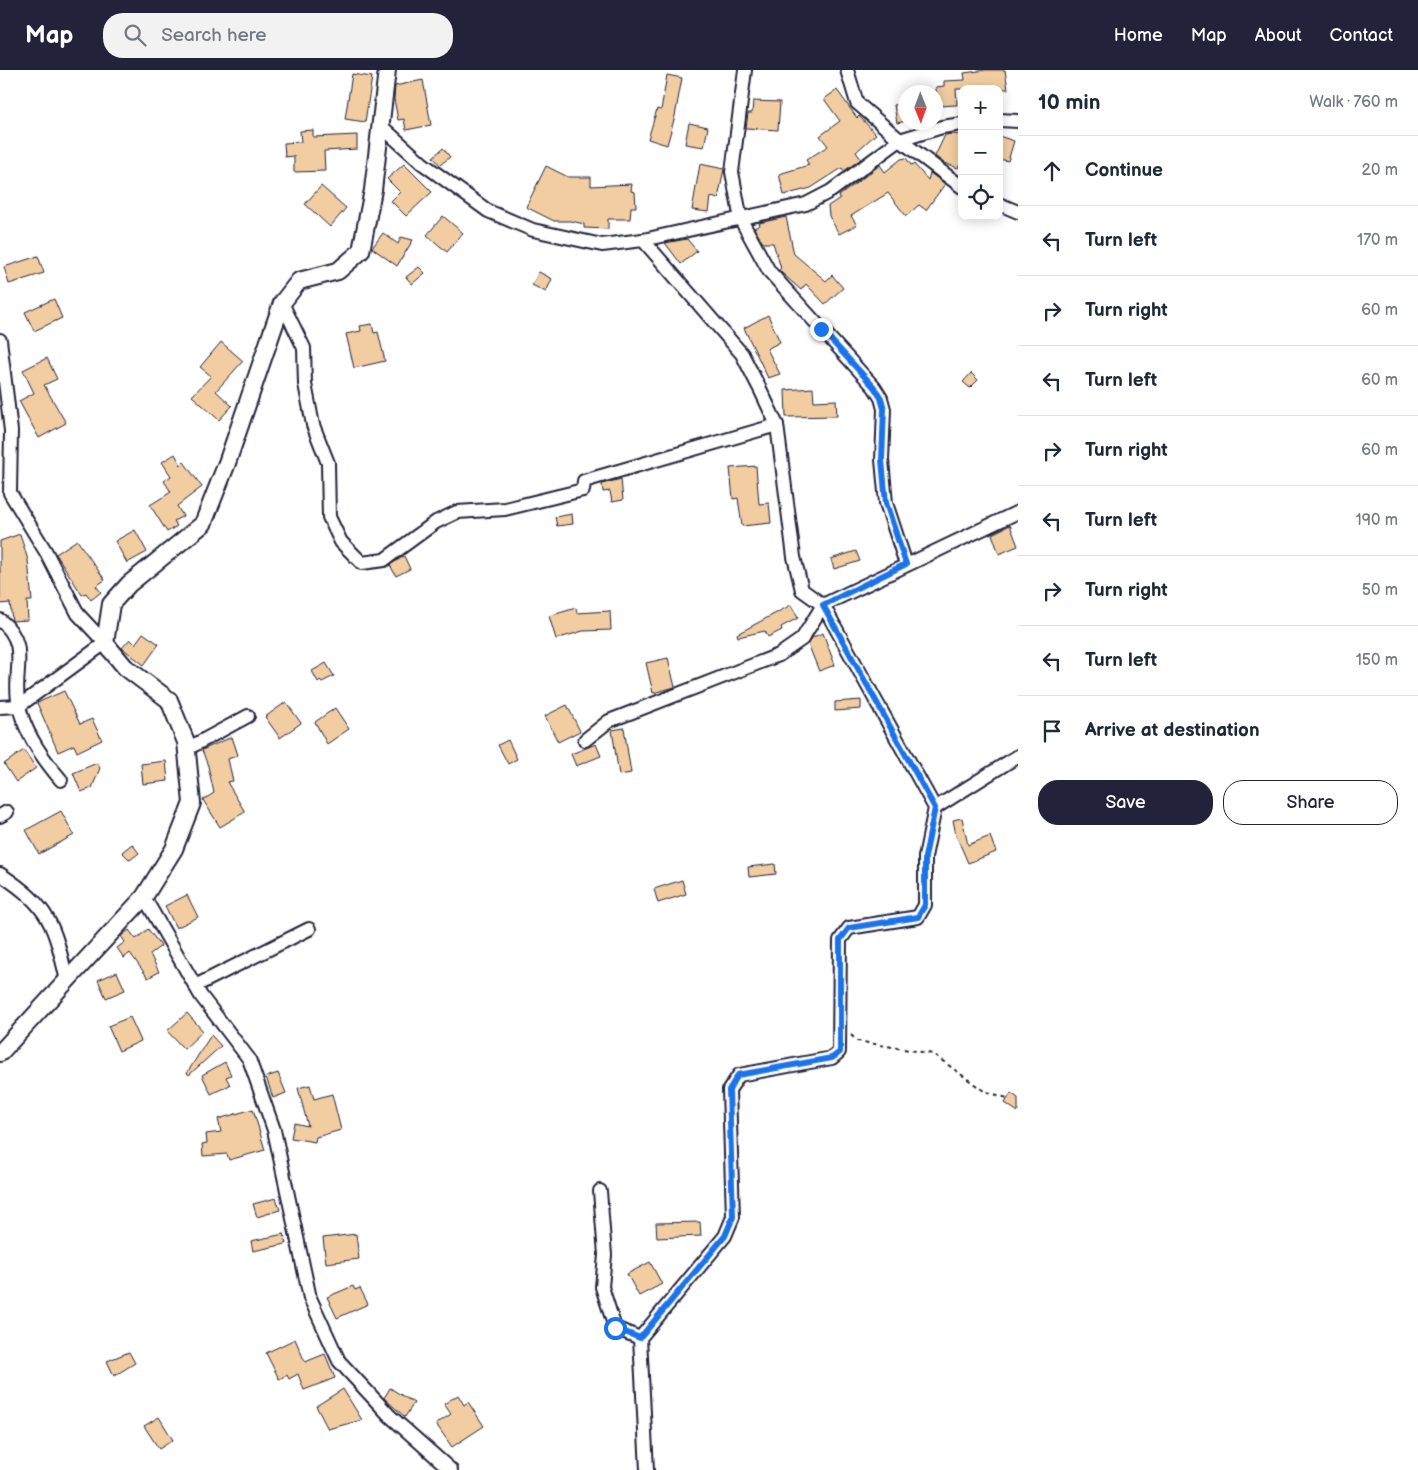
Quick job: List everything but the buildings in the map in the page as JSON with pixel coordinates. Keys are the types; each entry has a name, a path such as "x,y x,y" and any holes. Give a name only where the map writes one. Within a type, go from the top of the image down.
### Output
{"street":[{"path":"0,707 19,706 105,644 111,604 129,584 202,524 230,454 282,303 300,281 338,271 361,252 373,190 387,70"},
{"path":"745,70 732,172 741,220 769,271 874,387 881,398 884,409 882,460 886,503 906,564"},
{"path":"847,70 857,103 900,140 958,184"},
{"path":"1003,120 1018,121"},
{"path":"381,126 422,163 488,211 533,230 602,245 643,240 741,220 806,204 831,191 900,140 942,127 958,125"},
{"path":"1003,206 1018,212"},
{"path":"643,240 742,354 778,424 794,556 802,590 823,605 935,808 925,857 925,905 918,917 849,928 840,940 840,1052 832,1058 738,1075 729,1090 733,1217 725,1236 640,1338 647,1470"},
{"path":"282,303 304,348 305,384 313,425 328,463 329,517 341,542 362,563 384,560 436,522 457,512 505,509 583,490 584,481 778,424"},
{"path":"0,340 11,431 5,492 46,552 78,614 125,667 168,700 186,742 192,804 174,849 144,897 0,1053"},
{"path":"585,740 609,721 779,655 802,639 823,605 1018,512"},
{"path":"0,620 11,629 18,644 19,706 40,754 61,780"},
{"path":"187,750 248,716"},
{"path":"935,808 1018,756"},
{"path":"0,874 24,889 39,904 56,933 66,981"},
{"path":"144,897 195,986 249,1059 274,1130 310,1298 339,1361 390,1416 451,1470"},
{"path":"195,986 309,929"},
{"path":"600,1191 605,1255 602,1287 615,1328 640,1338"}],"path":[{"path":"840,1028 857,1041 933,1054 984,1091 1007,1098"}],"route":[{"path":"615,1328 640,1338 725,1236 733,1217 729,1090 738,1075 832,1058 840,1052 840,940 849,928 918,917 925,905 925,857 935,808 823,605 906,564 886,503 883,482 882,426 884,409 878,392 821,329"}]}
